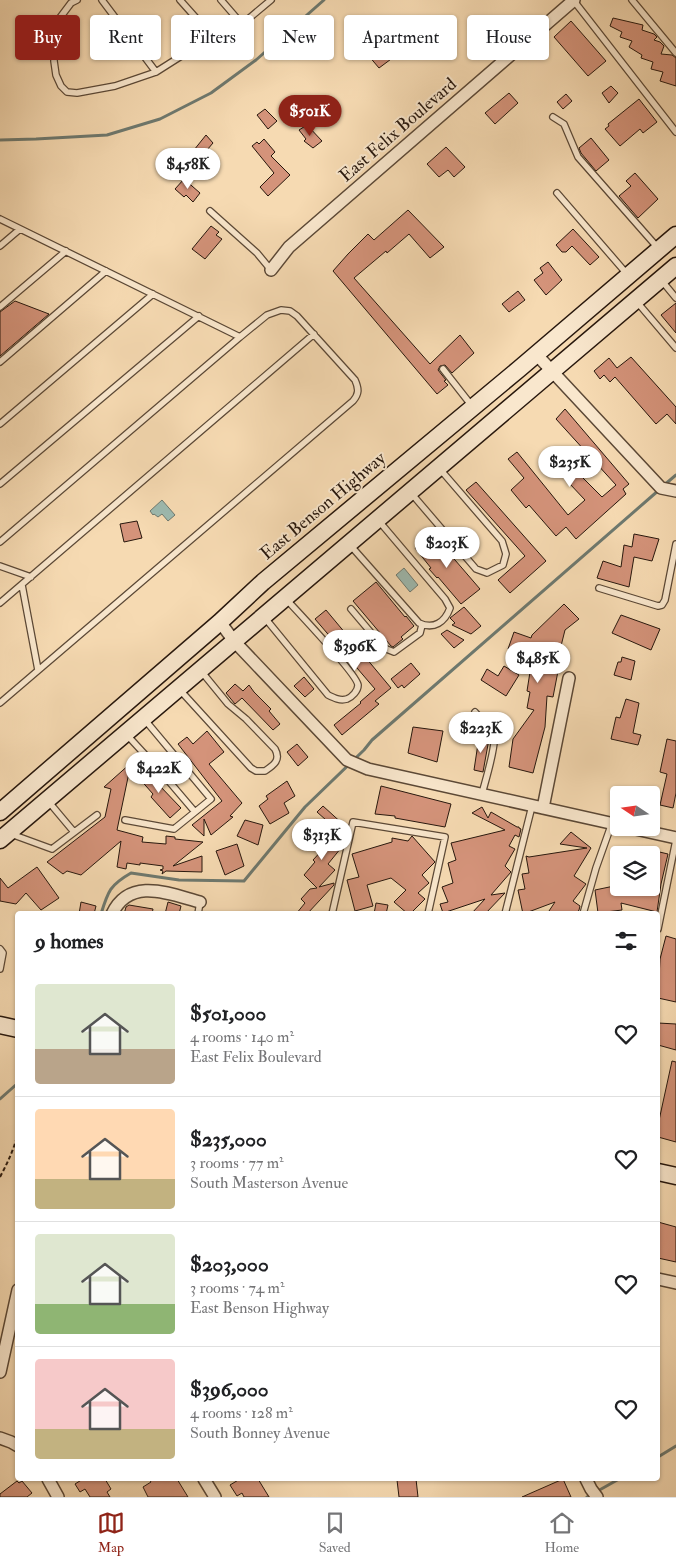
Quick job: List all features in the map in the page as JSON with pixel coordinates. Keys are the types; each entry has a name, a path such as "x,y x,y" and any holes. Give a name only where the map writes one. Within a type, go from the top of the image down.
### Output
{"main road":[{"name":"East Benson Highway","path":"0,812 220,622 263,582 676,235"},
{"path":"4,837 676,266"},
{"path":"0,1025 15,1028"},
{"path":"660,1172 676,1176"}],"street":[{"name":"East Felix Boulevard","path":"271,270 289,247 574,0"},
{"path":"536,354 661,488 676,491"},
{"path":"220,622 234,641 347,760 368,769 610,823"},
{"path":"537,807 569,678"},
{"path":"660,835 676,839"},
{"path":"114,911 123,900 142,890 153,890 200,902"},
{"path":"660,1279 676,1283"},
{"path":"0,1372 15,1307"},
{"path":"0,1438 15,1444"},
{"path":"49,1481 58,1497"},
{"path":"205,1481 215,1497"},
{"path":"587,1481 597,1497"}],"lane":[{"path":"77,0 71,3 59,19 55,36 54,61 56,75 61,86 67,92 77,93 115,86 156,72 176,60"},
{"path":"102,0 156,72"},
{"path":"180,0 193,15"},
{"path":"220,0 234,15"},
{"path":"253,15 271,0"},
{"path":"574,0 676,132"},
{"path":"632,0 676,53"},
{"path":"552,117 564,124 578,157 659,249"},
{"path":"557,193 628,276"},
{"path":"210,210 257,253 271,270"},
{"path":"0,220 240,337"},
{"path":"0,246 20,229"},
{"path":"0,307 66,251"},
{"path":"0,362 106,271"},
{"path":"660,279 676,298"},
{"path":"0,424 153,294"},
{"path":"636,300 676,348"},
{"path":"0,542 266,315 281,310 297,316 355,380 358,387 358,395 354,401 0,703"},
{"path":"0,484 199,316"},
{"path":"0,603 314,334"},
{"path":"443,369 473,407"},
{"path":"410,492 476,569 487,573 503,565 506,554 502,541 439,468"},
{"path":"348,544 419,623 431,626 441,623 447,616 450,608 445,598 378,519"},
{"path":"599,588 658,606 662,605 665,600 676,546"},
{"path":"0,566 31,577"},
{"path":"22,585 38,670"},
{"path":"263,616 328,695 342,700 348,699 356,693 358,686 356,679 339,657 285,597"},
{"path":"351,608 384,648 394,652 420,633 422,624"},
{"path":"178,688 251,768 256,771 266,772 277,760 278,754 275,749 246,719 228,704 200,670"},
{"path":"475,712 494,737 482,794"},
{"path":"125,820 174,829 211,799 143,718"},
{"path":"125,733 195,812"},
{"path":"47,800 74,832"},
{"path":"506,911 537,807"},
{"path":"4,837 52,848 97,815"},
{"path":"333,911 353,822 446,837 429,911"},
{"path":"583,911 596,868 610,836"},
{"path":"660,919 676,839"},
{"path":"198,911 200,902"},
{"path":"0,949 4,953 0,969"}],"path":[{"path":"0,1177 15,1145"}],"water":[{"path":"162,500 175,515 168,521 162,514 158,517 150,511"},
{"path":"404,568 418,585 410,592 396,575"}],"building":[{"path":"613,18 643,25 642,30 657,37 654,40 664,46 661,54 672,55 676,58 676,86 660,81 663,72 651,69 653,62 641,58 642,55 629,47 632,41 620,37 622,32 610,26"},
{"path":"571,21 606,61 588,76 554,37"},
{"path":"372,60 390,60 379,68"},
{"path":"611,86 618,93 609,103 602,93"},
{"path":"509,93 518,103 495,124 485,113"},
{"path":"566,94 572,101 563,109 557,102"},
{"path":"639,99 657,122 643,133 640,129 620,146 605,129 609,126 608,124"},
{"path":"265,109 277,121 268,129 257,115"},
{"path":"307,125 322,141 313,148 304,141 306,139 299,130"},
{"path":"206,135 213,143 201,157 194,150"},
{"path":"591,138 609,160 596,171 579,148"},
{"path":"264,139 275,152 271,156 290,175 268,196 260,187 274,173 252,146 257,142 259,144"},
{"path":"446,147 465,167 454,177 448,170 439,177 427,164"},
{"path":"635,173 658,199 638,218 619,196 631,186 626,181"},
{"path":"184,179 200,193 193,202 186,195 184,197 175,189"},
{"path":"408,210 444,247 430,258 409,234 354,278 430,364 460,335 474,353 452,373 445,365 440,366 438,370 448,385 437,394 333,271 368,234 374,240"},
{"path":"211,226 219,232 216,235 222,239 205,259 192,249"},
{"path":"573,229 599,257 590,265 572,246 566,252 562,252 556,245"},
{"path":"548,262 562,280 546,295 534,280 543,273 540,268"},
{"path":"518,291 525,300 509,312 502,304"},
{"path":"15,301 49,314 0,356 0,312"},
{"path":"676,303 676,333 661,315"},
{"path":"631,357 676,407 676,424 667,414 656,424 615,377 610,382 604,375 600,379 594,371 609,358 617,368"},
{"path":"565,409 629,484 623,489 626,494 576,539 566,527 556,536 529,505 526,508 511,490 524,478 508,459 517,452 568,515 585,500 569,483 579,474 602,497 616,485 556,419"},
{"path":"476,482 546,561 510,593 498,580 525,556 466,490"},
{"path":"137,521 142,538 124,542 120,524"},
{"path":"430,531 480,589 461,604 429,569 431,568 415,548 426,539 423,536"},
{"path":"634,534 659,539 652,561 634,557 629,587 597,578 603,561 621,567 624,545 632,547"},
{"path":"376,582 414,626 393,647 353,601"},
{"path":"564,604 579,619 565,630 561,646 557,645 552,664 559,666 553,697 547,696 545,727 533,773 509,767 513,739 534,710 527,708 530,692 527,691 533,653 530,658 508,649 514,632 531,638"},
{"path":"464,607 481,626 471,634 452,625 455,623 450,618"},
{"path":"326,610 391,688 375,701 379,704 342,735 334,725 375,689 315,619"},
{"path":"621,615 660,629 651,650 612,633"},
{"path":"447,630 464,640 454,648 441,634"},
{"path":"622,657 635,661 631,680 614,675 618,662 621,662"},
{"path":"411,663 420,674 404,688 402,685 398,688 391,679"},
{"path":"504,666 519,675 506,696 481,680 487,669 498,676"},
{"path":"304,677 314,689 305,697 294,686"},
{"path":"235,684 243,691 249,685 271,709 269,711 280,724 273,730 242,698 235,704 226,693"},
{"path":"626,699 639,703 633,733 641,735 638,745 611,739 616,717 620,718"},
{"path":"413,727 443,731 437,762 408,753"},
{"path":"207,731 224,752 209,764 242,803 230,816 233,817 211,835 204,819 204,836 192,825 222,801 178,744 187,737 193,744"},
{"path":"479,737 489,739 483,772 474,770"},
{"path":"667,739 676,741 676,793 673,808 660,805 667,774 660,772"},
{"path":"297,744 308,757 298,766 287,752"},
{"path":"131,763 117,830 143,837 142,842 166,844 166,836 175,837 175,839 203,842 173,866 202,856 202,872 166,871 162,874 163,871 160,870 163,869 163,866 140,863 140,865 127,863 126,869 117,867 121,841 81,875 67,871 63,874 47,862 105,817 111,789 104,787"},
{"path":"148,768 160,781 158,784 181,808 170,818 151,797 153,794 138,777"},
{"path":"287,781 295,796 284,803 289,813 270,824 259,806 268,799 266,796"},
{"path":"381,786 451,804 445,827 395,818 395,816 375,814"},
{"path":"323,806 345,826 332,840 341,848 328,864 335,870 319,887 334,883 334,885 310,911 298,911 305,903 301,899 310,889 317,888 304,875 315,862 313,860 325,847 312,836 326,820 317,812"},
{"path":"482,807 488,818 491,812 521,829 519,837 515,835 509,846 515,849 505,866 511,872 491,895 505,893 488,911 474,911 485,899 449,911 442,911 440,904 448,902 442,887 453,883 448,863 456,860 451,843 505,830 472,813"},
{"path":"245,820 263,825 258,845 237,836"},
{"path":"571,832 591,848 574,876 586,884 573,901 580,906 579,910 549,911 555,902 531,911 522,911 518,890 525,889 522,874 529,873 526,856 587,848 560,844"},
{"path":"412,836 435,862 422,875 429,883 418,893 425,899 413,911 404,911 394,902 406,890 391,878 367,885 373,906 355,911 347,880 359,877 352,854 392,842 392,838 408,841"},
{"path":"237,844 244,866 225,875 216,851"},
{"path":"660,852 668,854 660,891"},
{"path":"37,867 59,898 41,910 26,893 16,904 0,901 0,878 8,888"},
{"path":"610,887 610,896 659,896 657,911 621,903 622,910 598,911 595,890"},
{"path":"81,902 96,906 95,911 80,911"},
{"path":"168,902 181,906 180,911 166,911"},
{"path":"376,903 388,905 387,911 375,911"},
{"path":"129,905 153,909 153,911 125,911"},
{"path":"666,936 676,939 676,1002 660,998 660,959"},
{"path":"660,1023 676,1024 676,1050 660,1046"},
{"path":"672,1061 676,1062 676,1142 660,1138 660,1116"},
{"path":"660,1223 676,1227 676,1262 660,1258"},
{"path":"17,1481 19,1483 22,1481 32,1493 27,1497 0,1497 0,1494"},
{"path":"80,1481 106,1481 111,1489 107,1492 110,1497 90,1497 85,1489 80,1492 75,1484"},
{"path":"178,1481 188,1497 148,1497 143,1487 151,1482"},
{"path":"237,1481 259,1481 269,1497 244,1497 242,1493 237,1496 230,1485"},
{"path":"397,1481 416,1481 418,1497 399,1497"},
{"path":"558,1481 564,1481 571,1497 522,1497"}],"waterway":[{"path":"0,140 107,135 160,119 211,93 256,60 324,0"},
{"path":"663,486 676,475"},
{"path":"102,911 114,885 131,873 179,880 244,881 305,807 372,740 659,490"},
{"path":"0,1099 15,1086"},
{"path":"660,1456 676,1446"},
{"path":"587,1497 615,1481"}]}
